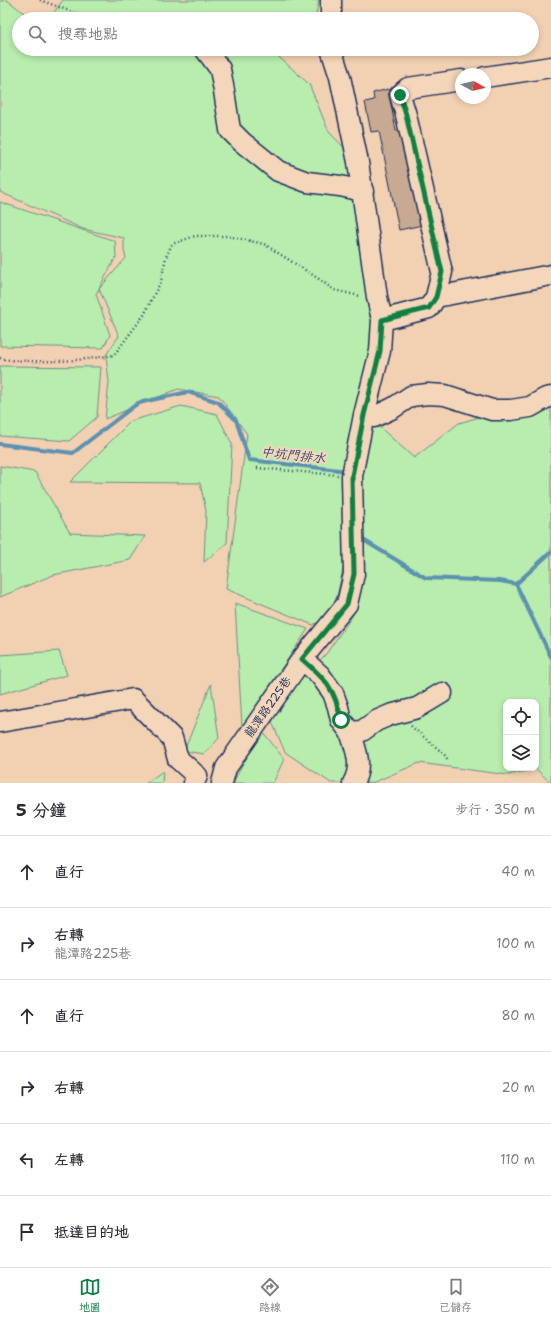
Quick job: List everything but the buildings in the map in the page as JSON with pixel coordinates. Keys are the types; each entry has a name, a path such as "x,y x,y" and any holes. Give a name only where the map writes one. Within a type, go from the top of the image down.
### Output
{"street":[{"path":"331,0 331,12"},
{"path":"210,56 220,69 230,130 242,142 278,171 307,182 340,186 363,191"},
{"name":"龍潭路225巷","path":"222,783 226,768 302,659 347,604 354,574 353,469 364,415 380,351 382,320 377,297 358,162 340,77 333,56"},
{"path":"491,76 551,67"},
{"path":"382,320 429,308 436,297 442,272 406,115 400,95 408,88 455,81"},
{"path":"436,297 551,275"},
{"path":"364,415 374,417 393,408 411,396 428,394 445,395 492,410 511,410 530,407 546,398 551,397"},
{"path":"302,659 320,675 333,693 341,720 350,732 359,766 353,783"},
{"path":"350,732 362,731 376,721 417,708 442,693"},
{"path":"0,722 133,699 172,738 178,759 197,776 194,783"}],"path":[{"path":"40,0 72,12"},
{"path":"0,358 6,360 42,362 87,360 114,355 144,315 161,281 166,257 172,244 194,236 228,236 264,244 334,290 357,296 377,297"},
{"path":"257,468 353,469"},
{"path":"398,713 405,723 414,728 444,754 448,760"}],"green space":[{"path":"7,0 23,12 12,12 12,56 278,56 309,84 329,132 358,162 380,306 343,475 344,564 337,596 327,617 313,625 226,589 247,434 219,396 178,389 105,419 109,382 106,355 119,336 99,289 126,258 124,251 124,238 83,229 0,192 0,1"},
{"path":"63,0 319,0 316,12 54,12"},
{"path":"0,202 115,241 116,257 96,294 110,335 103,348 0,346"},
{"path":"0,366 101,367 97,417 69,441 0,436"},
{"path":"551,396 551,783 538,771 539,699 503,699 503,771 527,771 508,775 419,763 372,783 331,783 285,752 272,722 288,692 326,654 353,615 361,556 360,506 364,458 374,422 414,458 459,423"},
{"path":"181,406 217,414 232,444 227,543 204,562 206,511 200,483 70,482 131,421"},
{"path":"0,466 35,472 70,533 145,536 130,560 53,575 0,597"},
{"path":"235,603 308,629 242,727"},
{"path":"59,651 67,675 0,694 0,655"},
{"path":"211,684 219,738 205,754 184,751"},
{"path":"263,732 284,759 273,783 233,783 243,763"},
{"path":"163,771 162,783 146,783"}],"waterway":[{"name":"中坑門排水","path":"0,444 73,453 138,403 188,392 218,402 236,420 249,460 348,471"},
{"name":"中坑門排水","path":"360,538 426,578 500,581 516,584 551,552"},
{"path":"516,584 551,657"}],"route":[{"path":"341,720 333,693 320,675 302,659 347,604 354,574 352,476 364,415 380,351 382,320 429,308 436,297 442,272 406,115 400,95"}]}
